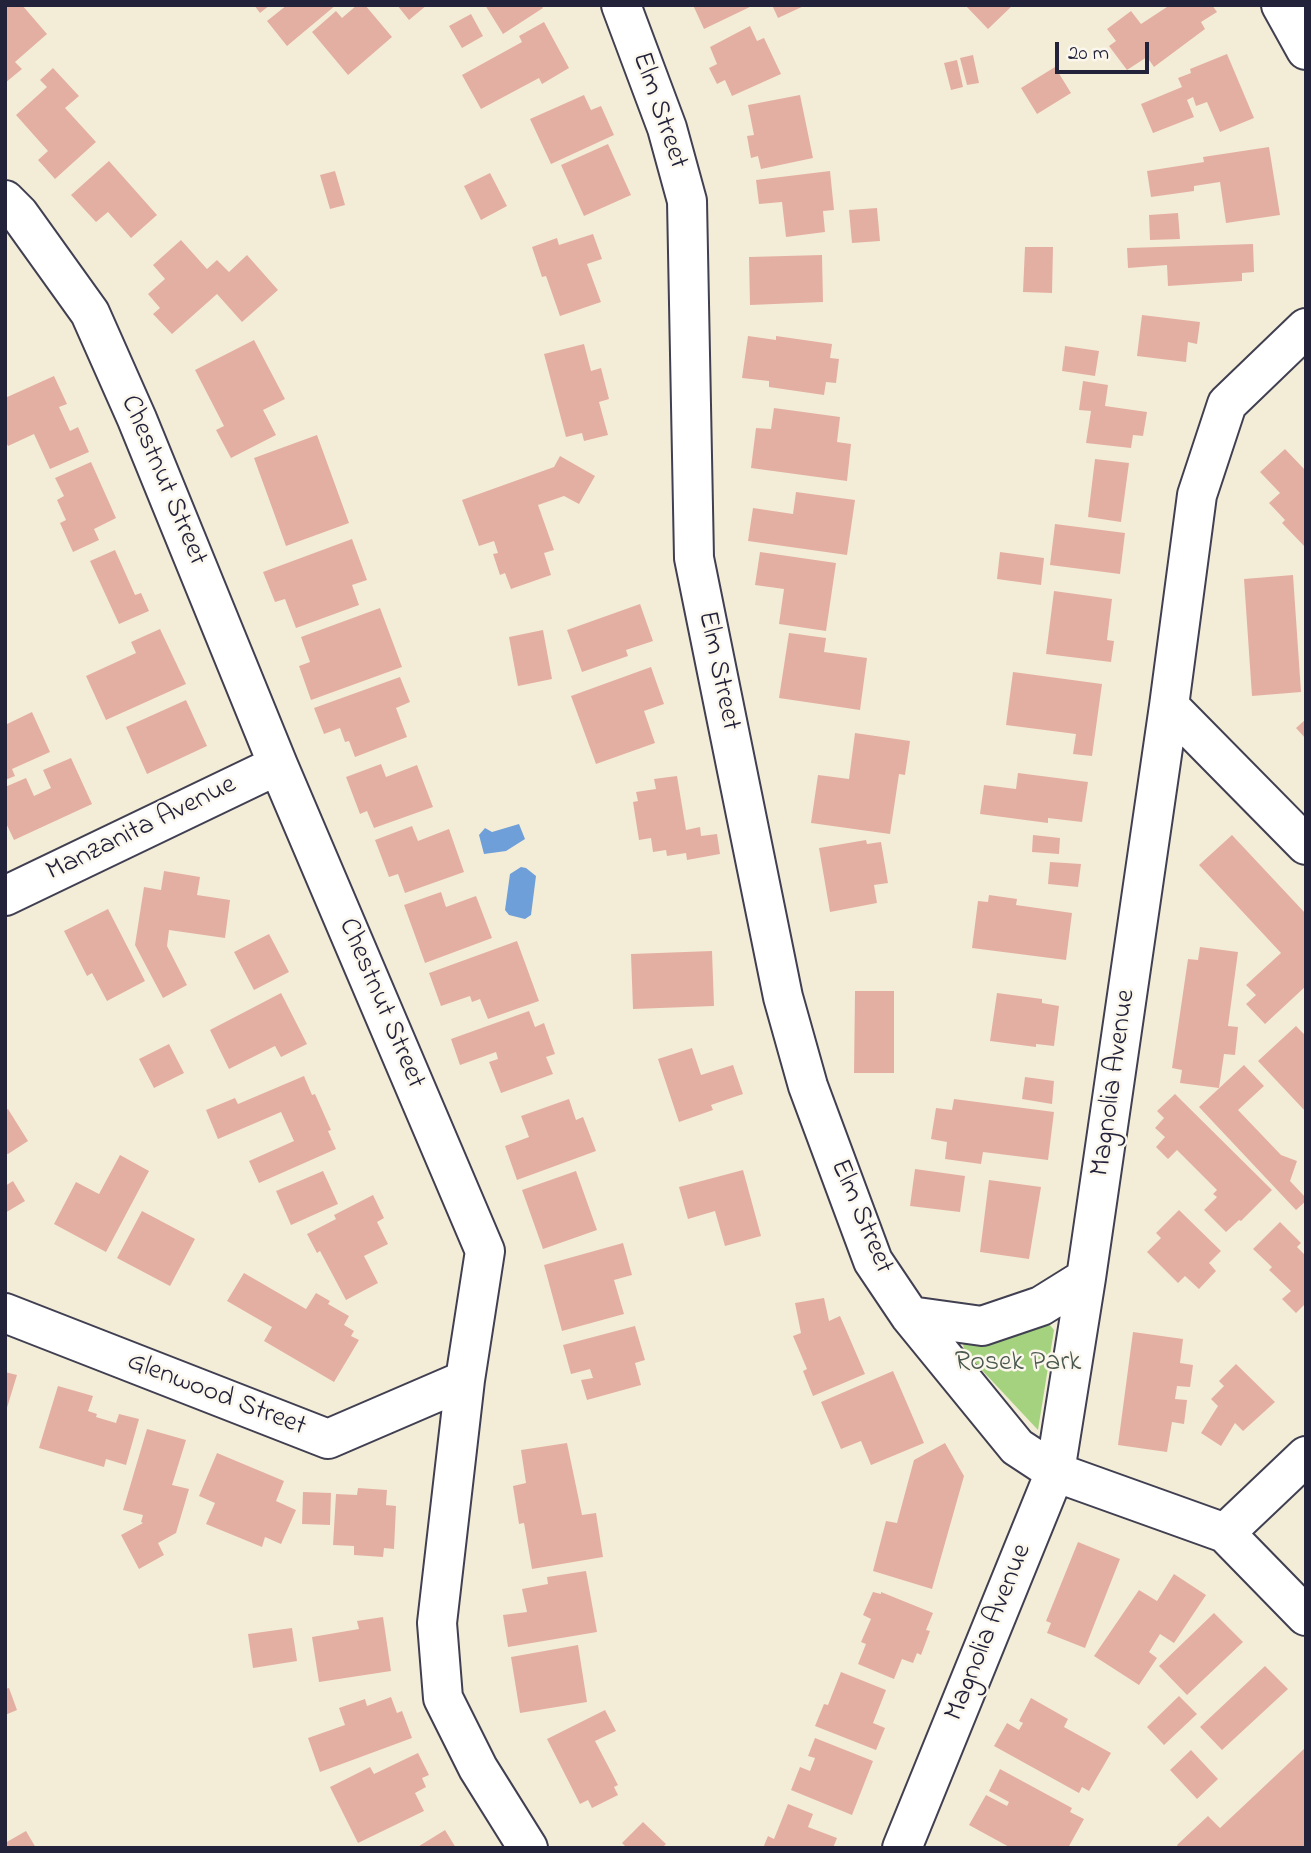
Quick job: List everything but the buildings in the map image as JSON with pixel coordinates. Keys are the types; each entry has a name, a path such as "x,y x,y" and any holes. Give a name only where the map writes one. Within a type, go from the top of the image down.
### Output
{"street":[{"name":"Elm Street","path":"621,5 667,128 687,201 694,558 783,997 808,1086 873,1261 911,1316 1017,1447 1055,1472 1225,1533 1306,1616"},
{"path":"1281,5 1306,50"},
{"name":"Chestnut Street","path":"5,200 19,214 90,313 137,419 278,765 485,1251 465,1380 437,1623 443,1698 478,1768 528,1848"},
{"name":"Magnolia Avenue","path":"902,1848 1055,1472 1086,1278 1197,495 1227,404 1306,328"},
{"path":"1169,706 1306,845"},
{"name":"Manzanita Avenue","path":"5,896 278,765"},
{"path":"911,1316 982,1326 1041,1306 1086,1278"},
{"name":"Glenwood Street","path":"5,1313 328,1439 465,1380"},
{"path":"1225,1533 1306,1456"}],"green space":[{"name":"Rosek Park","path":"1044,1323 1054,1330 1038,1430 964,1351 963,1343 967,1339"}],"water":[{"path":"519,824 525,839 506,851 484,854 479,835 485,828 492,832"},
{"path":"521,867 536,876 531,915 525,919 509,915 505,910 510,874"}]}
